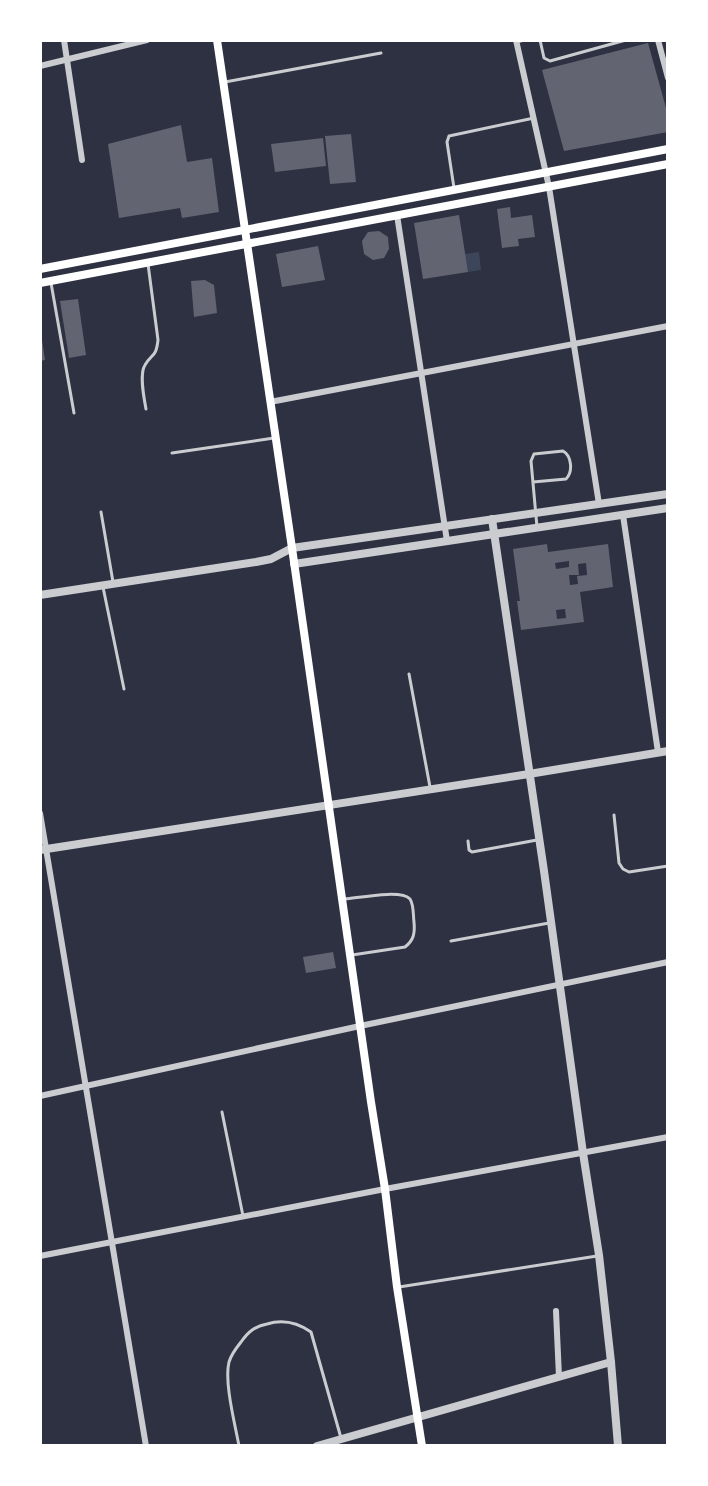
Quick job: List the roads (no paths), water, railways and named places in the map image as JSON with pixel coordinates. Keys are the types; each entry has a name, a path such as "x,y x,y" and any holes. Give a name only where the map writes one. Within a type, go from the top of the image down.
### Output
{"main road":[{"path":"216,40 246,229 422,1446"},
{"path":"40,269 668,149"},
{"path":"40,283 668,164"}],"street":[{"path":"64,40 82,160"},
{"path":"40,66 147,40"},
{"path":"658,40 668,78"},
{"path":"516,41 549,187 599,504"},
{"path":"397,216 447,541"},
{"path":"270,402 668,326"},
{"path":"40,595 263,561 292,548 668,494"},
{"path":"294,564 668,508"},
{"path":"623,515 658,752"},
{"path":"492,519 598,1255 618,1446"},
{"path":"44,849 668,751"},
{"path":"40,813 44,849 146,1446"},
{"path":"40,1096 668,962"},
{"path":"40,1256 668,1137"},
{"path":"556,1311 559,1377"},
{"path":"317,1446 611,1362"}],"lane":[{"path":"516,41 524,40"},
{"path":"540,40 544,58 550,61 626,40"},
{"path":"223,82 381,53"},
{"path":"454,190 447,142 449,136 534,118"},
{"path":"146,409 142,372 145,364 157,351 158,340 148,263"},
{"path":"51,281 74,413"},
{"path":"172,453 276,437"},
{"path":"533,482 569,476 568,455 563,451 534,454 531,458 533,482 536,513 537,528"},
{"path":"101,512 114,584"},
{"path":"103,586 124,689"},
{"path":"409,674 430,789"},
{"path":"614,815 619,863 623,869 629,872 668,866"},
{"path":"468,841 469,850 472,852 539,840"},
{"path":"342,900 397,894 406,896 412,902 415,932 414,938 408,945 350,956"},
{"path":"452,941 551,923"},
{"path":"222,1112 243,1216"},
{"path":"398,1287 598,1255"},
{"path":"239,1446 228,1385 229,1362 246,1334 257,1326 278,1322 302,1325 311,1332 341,1439"}]}
